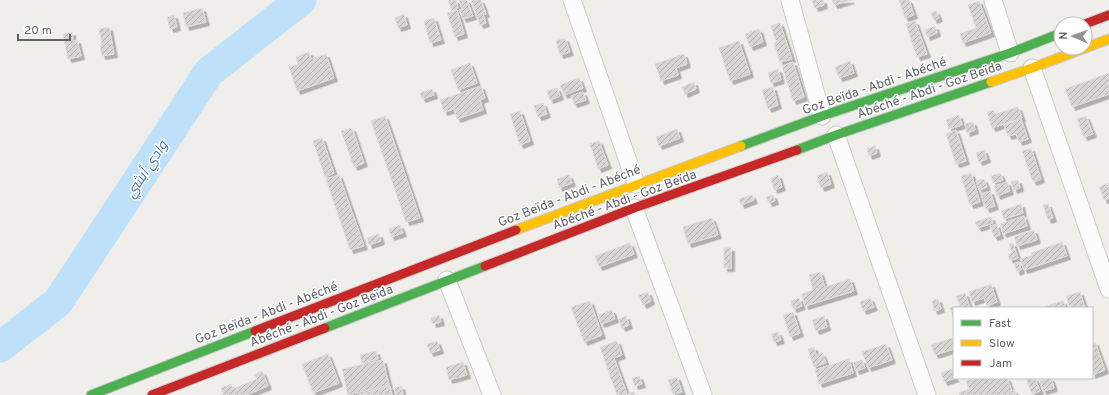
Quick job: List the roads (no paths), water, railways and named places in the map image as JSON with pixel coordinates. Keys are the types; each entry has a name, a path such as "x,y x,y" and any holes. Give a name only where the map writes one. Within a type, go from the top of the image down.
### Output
{"main road":[{"path":"1093,21 1109,15"},
{"name":"Goz Beïda - Abdi - Abéché","path":"91,395 180,372 436,260 636,184 758,152 822,116 1010,53 1053,36"},
{"name":"Abéché - Abdi - Goz Beïda","path":"152,395 180,372 447,280 634,208 758,152 836,135 1109,40"}],"street":[{"path":"572,0 636,184"},
{"path":"790,0 822,116"},
{"path":"993,0 1010,53"},
{"path":"1032,68 1109,289"},
{"path":"836,135 927,395"},
{"path":"634,208 703,395"},
{"path":"447,280 492,395"}],"waterway":[{"name":"وادي أبشي","path":"0,347 58,302 209,72 301,0"}]}
